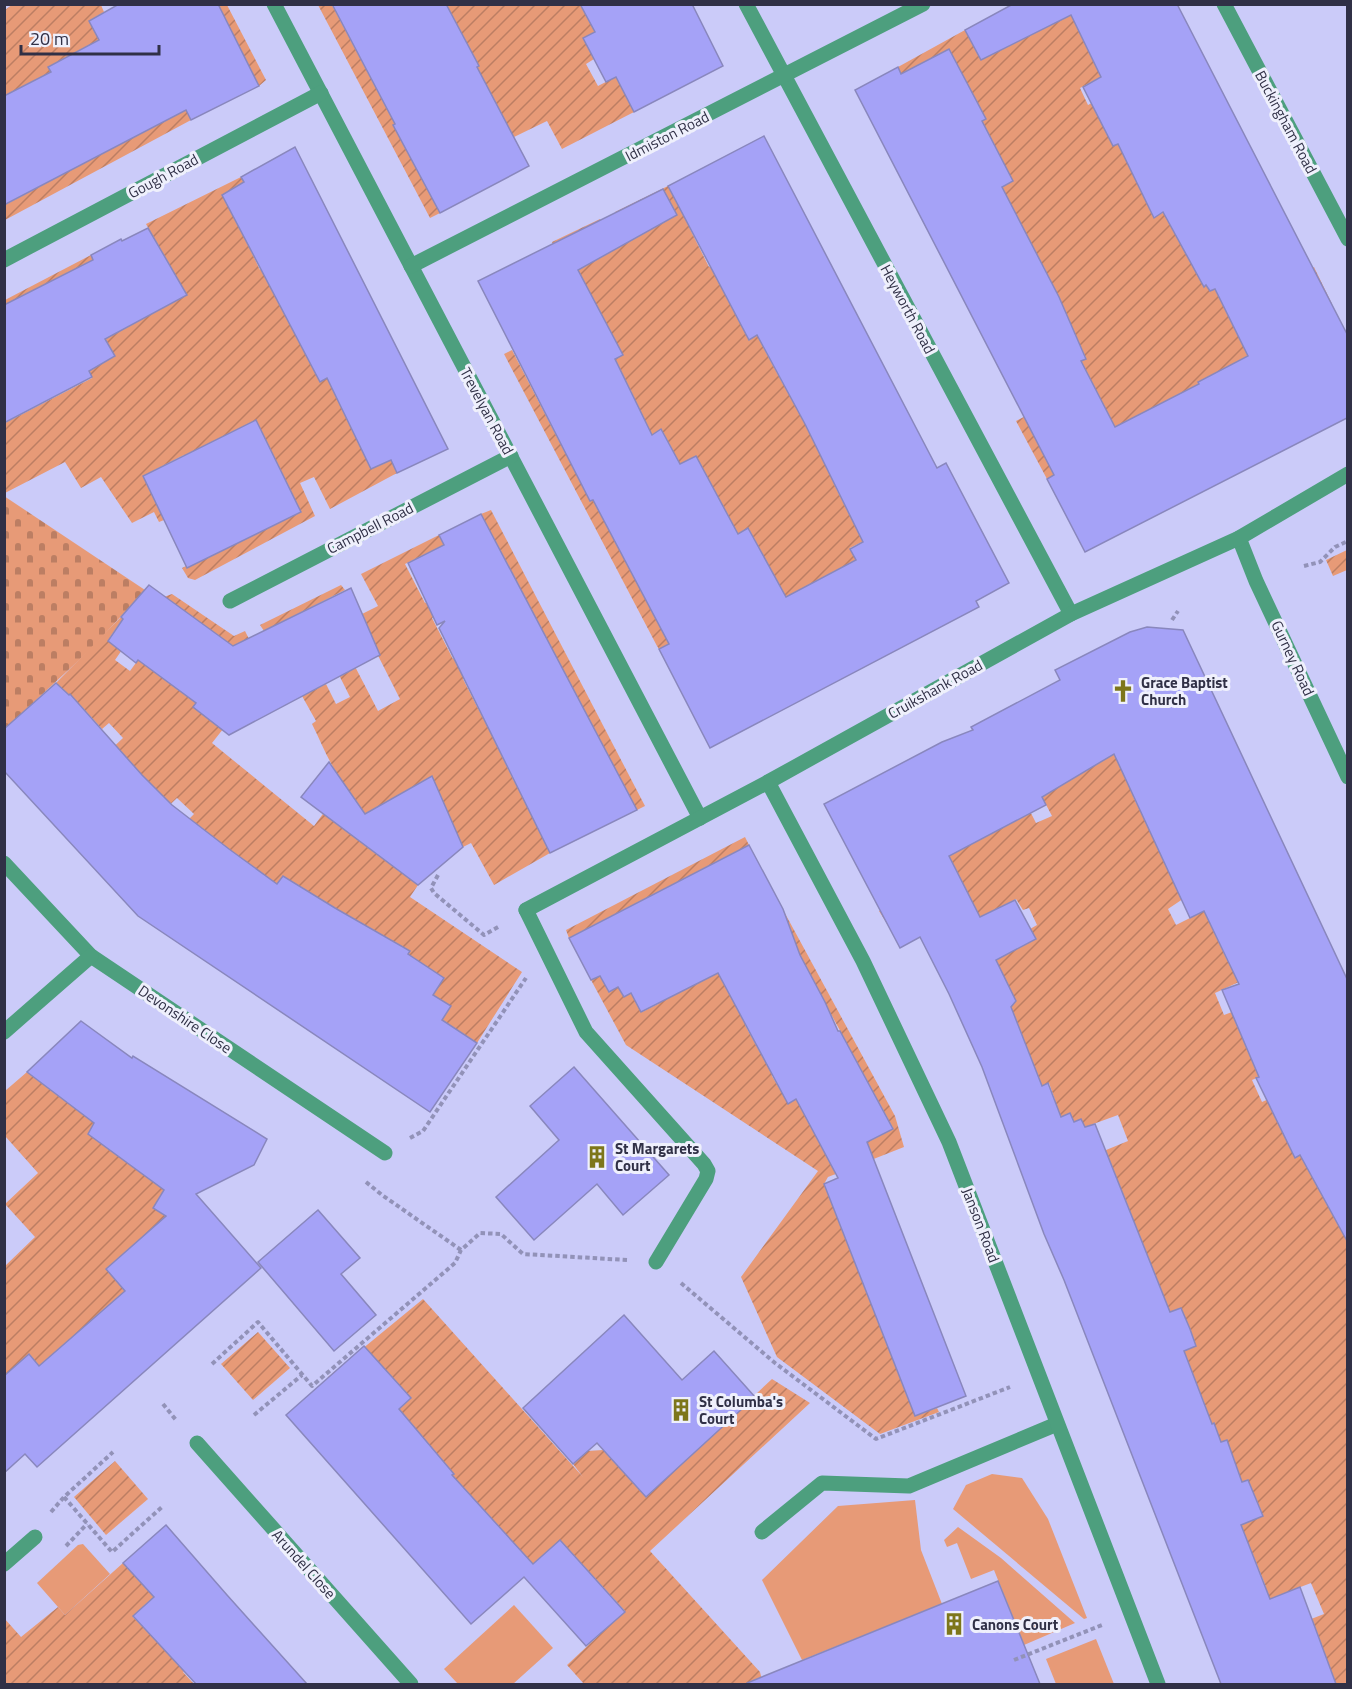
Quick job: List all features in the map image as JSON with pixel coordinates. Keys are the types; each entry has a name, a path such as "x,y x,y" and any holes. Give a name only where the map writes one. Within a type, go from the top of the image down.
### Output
{"street":[{"name":"Trevelyan Road","path":"274,4 700,818"},
{"name":"Heyworth Road","path":"746,4 1071,614"},
{"name":"Idmiston Road","path":"411,266 923,4"},
{"name":"Buckingham Road","path":"1224,4 1347,240"},
{"name":"Gough Road","path":"4,260 321,93"},
{"name":"Campbell Road","path":"230,601 511,456"},
{"name":"Cruikshank Road","path":"526,910 768,782 1071,614 1239,538 1347,474"},
{"name":"Gurney Road","path":"1239,538 1256,581 1347,777"},
{"name":"Janson Road","path":"768,782 857,950 935,1108 1158,1684"},
{"name":"Devonshire Close","path":"4,863 91,956 385,1153"},
{"path":"526,910 586,1032 708,1171 656,1262"},
{"path":"4,1032 91,956"},
{"path":"762,1532 822,1483 909,1486 1057,1424"},
{"name":"Arundel Close","path":"197,1443 411,1684"},
{"path":"4,1564 34,1537"}],"path":[{"path":"1304,566 1320,562 1335,547 1347,541"},
{"path":"1172,620 1178,610"},
{"path":"438,875 431,888 434,893 484,935 526,910"},
{"path":"423,1131 517,987 548,952"},
{"path":"366,1182 461,1250"},
{"path":"212,1364 258,1322 312,1386 455,1263 461,1250 480,1233 501,1234 523,1254 656,1262 775,1364 876,1439 1039,1377"},
{"path":"255,1415 302,1376"},
{"path":"50,1513 113,1452"},
{"path":"64,1497 112,1552 162,1507"},
{"path":"65,1546 87,1524"},
{"path":"1014,1660 1130,1614"}],"green space":[{"path":"13,4 101,5 104,12 89,21 98,37 155,8 162,21 139,33 146,47 173,34 180,47 160,57 174,86 194,76 203,94 183,104 191,120 5,220 5,205 159,123 127,61 108,71 117,90 112,93 102,74 77,87 63,59 48,67 71,112 54,120 33,81 5,96 5,10"},
{"path":"580,4 583,10 594,5 629,5 594,59 586,64 598,86 656,56 624,91 634,112 562,149 547,121 514,137 433,90 479,66 460,30 441,5"},
{"path":"213,5 227,5 266,80 259,86 236,41"},
{"path":"318,5 332,5 440,213 430,218"},
{"path":"1077,11 1101,77 1080,88 1088,105 1152,72 1103,126 1113,146 1120,143 1154,217 1167,211 1204,286 1206,285 1210,291 1215,289 1219,297 1268,291 1314,267 1332,304 1324,308 1220,426 1047,479 1016,421 1070,393 1081,361 1086,358 1044,267 971,203 1013,181 1003,162 901,74 898,67 965,30 981,60"},
{"path":"241,177 244,182 222,195 243,235 264,223 273,240 251,251 260,270 283,258 320,382 327,378 391,460 397,473 330,509 314,477 300,483 315,516 195,580 188,578 182,568 211,554 206,500 184,455 143,476 164,520 159,522 154,512 132,523 101,477 81,488 65,462 5,493 5,423 92,378 78,350 100,364 114,357 105,338 187,295 146,224"},
{"path":"674,183 685,205 725,185 735,203 689,227 709,267 757,244 761,253 716,277 728,298 773,274 785,296 739,321 749,339 795,315 800,325 762,345 783,384 821,364 833,386 796,406 815,443 853,423 864,445 843,456 852,474 834,484 849,514 914,480 924,500 956,483 970,509 937,527 945,541 927,550 937,570 918,580 907,560 886,570 870,538 850,548 867,581 858,585 851,572 839,578 835,571 814,582 836,625 827,631 806,591 788,600 798,619 777,629 788,651 778,657 761,626 743,635 759,667 739,677 708,618 691,627 717,677 708,682 683,637 659,649 657,646 504,354 512,350 590,501 593,500 656,619 730,577 725,568 759,548 749,529 722,542 712,525 676,544 665,522 716,495 696,456 679,465 674,456 640,475 636,467 671,447 662,430 647,437 638,421 618,432 611,420 632,408 629,403 635,400 631,391 624,394 615,378 595,389 587,374 622,355 601,314 565,333 559,324 515,348 512,340 588,302 578,281 547,297 537,277 563,264 552,242 600,219 616,249 629,241 615,212"},
{"path":"91,255 93,260 5,306 5,300"},
{"path":"4,496 145,590 92,648 5,729"},
{"path":"491,510 645,806 637,810 481,514"},
{"path":"439,535 444,545 405,564 425,603 463,584 470,599 432,618 453,659 490,641 501,660 463,679 484,720 520,702 530,722 494,740 514,781 551,763 540,832 550,853 494,885 471,843 463,847 359,841 418,885 410,897 522,972 477,1043 458,1030 441,1054 427,1044 450,1006 433,995 444,978 308,896 283,876 277,885 188,820 194,814 177,798 137,836 159,794 127,759 83,776 123,738 109,723 102,729 81,706 47,737 73,699 56,683 121,617 123,619 110,637 124,647 115,660 130,671 138,660 231,719 212,743 314,826 342,788 335,782 339,777 312,724 316,721 302,696 326,684 336,704 350,697 331,659 347,651 378,711 400,699 358,616 378,606 361,574"},
{"path":"1347,550 1347,570 1333,576 1326,560"},
{"path":"341,585 345,590 264,631 260,625"},
{"path":"172,594 234,636 245,631 249,639 234,647 164,597"},
{"path":"1155,714 1133,796 1136,803 1211,880 1168,909 1176,925 1210,908 1219,943 1228,962 1276,965 1215,993 1224,1015 1232,1012 1274,1070 1252,1080 1262,1102 1325,1073 1295,1158 1311,1150 1315,1157 1347,1141 1347,1163 1323,1175 1343,1220 1347,1218 1347,1684 1326,1684 1334,1681 1283,1630 1324,1614 1311,1583 1277,1596 1281,1605 1241,1598 1266,1587 1249,1545 1216,1535 1263,1515 1248,1480 1202,1498 1221,1442 1214,1423 1179,1437 1206,1407 1191,1370 1158,1383 1151,1364 1196,1346 1181,1308 1134,1326 1072,1164 1128,1141 1118,1115 1085,1127 1074,1122 1054,1120 1048,1103 1055,1100 1049,1083 1042,1086 1000,1019 1016,1001 988,964 1037,925 1029,908 1023,910 1016,899 973,921 891,930 879,911 954,866 927,813 1008,768 1036,823 1052,816 1042,797"},
{"path":"745,837 749,845 569,938 566,930"},
{"path":"781,906 895,1116 904,1147 828,1177 824,1184 915,1416 937,1408 939,1412 880,1434 777,1357 741,1277 818,1171 626,1045 591,980 600,976 609,992 618,987 624,997 631,993 642,1012 658,1004 634,956","holes":["801,959 893,1128 855,1148 821,1087 788,1103 772,1076 807,1057 796,1037 762,1056 745,1025 780,1007"]},
{"path":"27,1072 62,1099 80,1109 106,1100 88,1134 168,1185 153,1208 172,1220 106,1269 136,1304 104,1310 63,1345 50,1379 29,1354 5,1384 5,1266 35,1237 5,1204 38,1173 5,1136 5,1091"},
{"path":"423,1299 583,1477 573,1464 587,1451 603,1450 646,1497 772,1379 810,1403 650,1551 760,1672 763,1684 584,1684 567,1665 625,1611 560,1540 521,1575 516,1546 491,1519 432,1493 453,1474 398,1410 411,1398 397,1383 383,1396 349,1400 328,1377"},
{"path":"258,1332 290,1368 253,1400 221,1364"},
{"path":"115,1461 148,1499 106,1535 74,1497"},
{"path":"992,1474 1022,1478 1048,1519 1087,1618 1084,1619 953,1509 966,1485"},
{"path":"915,1500 921,1550 942,1604 802,1660 762,1580 838,1506"},
{"path":"958,1527 1001,1558 1075,1623 1024,1645 994,1570 971,1579 957,1543 947,1547 944,1540"},
{"path":"83,1544 110,1574 65,1615 37,1583 78,1545"},
{"path":"123,1563 154,1597 133,1617 142,1626 204,1653 183,1672 194,1684 5,1684 4,1618 21,1637 58,1607 65,1615"},
{"path":"514,1605 553,1648 513,1684 458,1684 444,1669"},
{"path":"1096,1639 1114,1684 1056,1684 1046,1659"}],"building":[{"path":"119,4 218,4 259,86 191,120 186,110 4,205 4,96 51,72 48,67 99,40 89,21"},
{"path":"332,4 446,4 529,166 440,213"},
{"path":"580,4 692,4 723,66 634,112 616,77 606,82 583,38 595,32"},
{"path":"1013,4 1177,4 1347,334 1347,418 1085,552 1047,479 1054,475 855,90 898,67 901,74 949,49 986,119 982,121 1013,181 1002,187 1059,297 1086,359 1081,361 1115,427 1248,356 1215,289 1210,291 1206,285 1204,287 1163,212 1154,218 1118,144 1113,146 1083,87 1101,77 1071,15 981,60 965,30"},
{"path":"764,136 937,468 946,463 1009,583 976,601 979,607 710,748 659,649 669,644 593,500 590,501 478,281 663,189 677,215 578,270 623,355 615,359 652,435 661,429 680,464 696,456 738,534 748,528 786,597 856,560 850,549 863,542 805,424 757,335 749,340 668,186"},
{"path":"295,147 448,449 397,473 391,460 371,469 327,378 320,382 222,195 244,182 241,177"},
{"path":"148,228 187,295 105,339 115,356 89,371 92,377 4,423 4,305 93,260 91,255"},
{"path":"256,420 301,512 187,568 143,476"},
{"path":"481,514 637,810 550,853 439,628 445,621 437,625 408,563 444,545 439,535"},
{"path":"149,585 233,646 351,588 380,655 229,735 193,707 196,703 138,660 136,663 108,641 123,619 121,617"},
{"path":"1147,627 1183,630 1347,979 1347,1241 1300,1155 1295,1158 1256,1078 1259,1077 1222,990 1239,984 1204,911 1190,918 1114,754 1042,797 1046,805 949,856 980,917 1015,900 1036,939 996,960 1016,1001 1011,1007 1042,1086 1048,1083 1061,1117 1070,1113 1074,1122 1081,1119 1085,1127 1095,1124 1170,1312 1181,1308 1190,1329 1196,1346 1184,1351 1212,1424 1214,1423 1221,1442 1227,1440 1242,1482 1248,1480 1263,1516 1241,1525 1270,1599 1300,1587 1336,1684 1221,1684 1044,1234 982,1067 920,937 900,948 824,804 942,742 973,730 971,727 1060,680 1055,670 1130,632"},
{"path":"56,683 70,694 172,805 229,849 277,884 283,876 410,951 408,954 444,978 433,995 451,1006 442,1020 477,1043 430,1112 138,916 4,771 4,729"},
{"path":"329,762 365,814 432,776 463,847 418,885 301,797"},
{"path":"749,845 783,909 800,955 838,1031 893,1129 867,1142 966,1396 915,1416 824,1184 838,1178 796,1099 788,1104 718,973 641,1012 631,993 624,997 618,987 609,992 600,976 591,980 569,938"},
{"path":"81,1021 132,1058 133,1056 267,1139 254,1165 196,1194 261,1268 37,1467 25,1454 4,1473 4,1376 29,1354 39,1366 125,1291 106,1269 166,1216 153,1208 164,1190 88,1134 94,1123 27,1072"},
{"name":"St Margarets Court","path":"574,1067 669,1175 623,1215 597,1184 534,1240 496,1197 559,1140 530,1106"},
{"path":"318,1210 360,1258 341,1274 376,1315 334,1351 258,1262"},
{"name":"St Columba's Court","path":"624,1315 682,1380 714,1351 755,1397 646,1497 597,1443 573,1464 523,1408"},
{"path":"364,1346 411,1398 399,1409 454,1474 452,1475 533,1564 560,1540 625,1612 586,1646 524,1577 471,1624 286,1415"},
{"path":"166,1525 307,1684 196,1684 133,1616 154,1597 123,1563"},
{"name":"Canons Court","path":"998,1581 1040,1684 747,1684 747,1683"}],"place":[{"name":"Grace Baptist Church","path":"1123,691"},
{"name":"St Margarets Court","path":"597,1157"},
{"name":"St Columba's Court","path":"681,1410"},
{"name":"Canons Court","path":"954,1624"}]}
